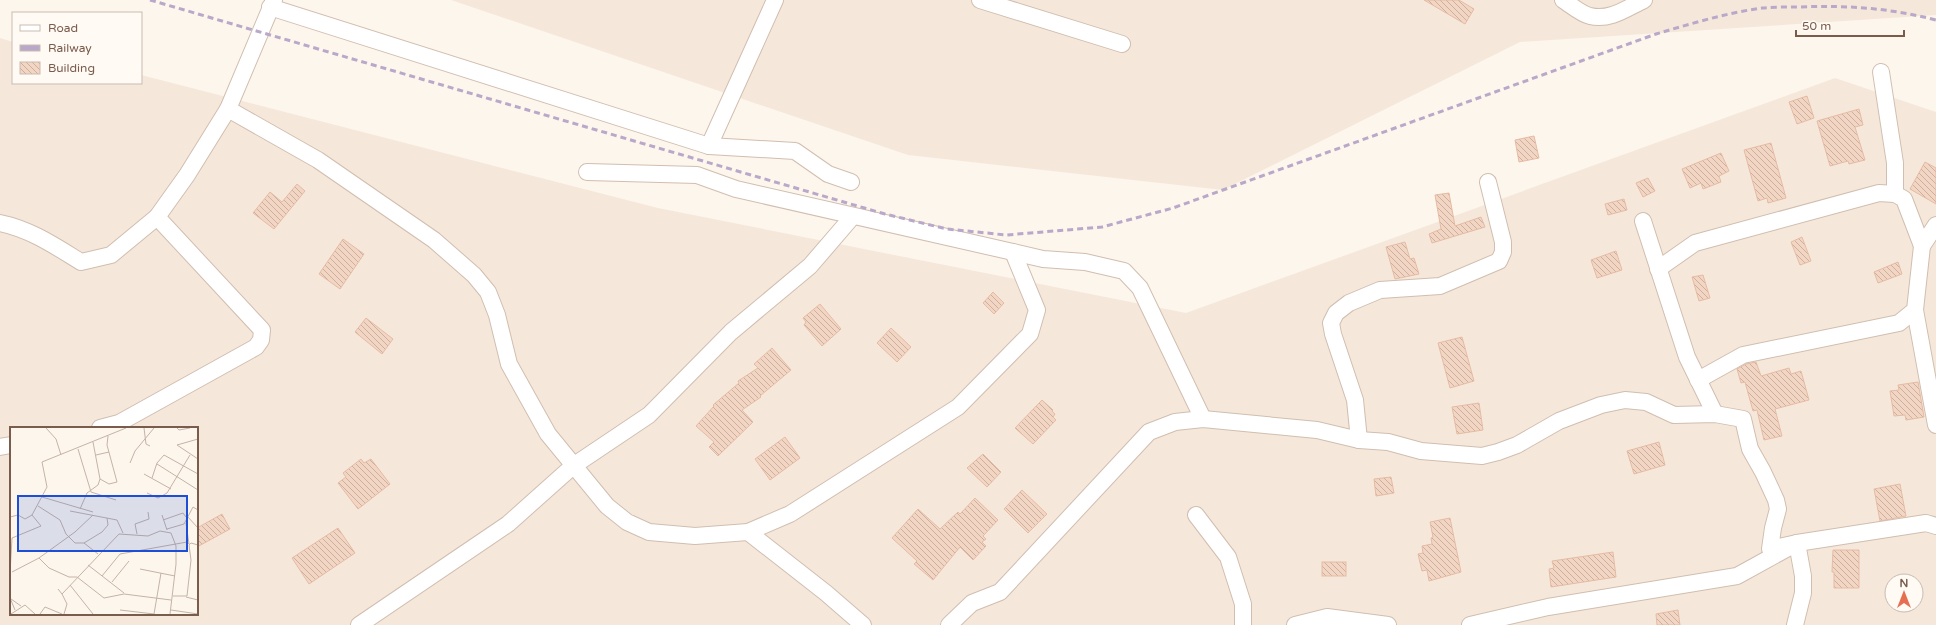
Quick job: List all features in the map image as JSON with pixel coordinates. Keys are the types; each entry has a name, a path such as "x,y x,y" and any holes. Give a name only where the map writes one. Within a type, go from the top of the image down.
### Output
{"street":[{"path":"709,146 775,0"},
{"path":"980,0 1122,44"},
{"path":"1563,0 1589,16 1600,17 1612,16 1644,0"},
{"path":"0,223 19,227 48,241 80,262 111,255 157,217 187,175 228,109 272,4 709,146 795,151 828,174 851,182"},
{"path":"1881,72 1895,164 1895,194"},
{"path":"228,109 318,160 434,240 474,275 488,292 497,315 509,364 548,434 607,506 627,522 649,532 695,536 748,532 790,514 958,407 1030,334 1037,310 1013,252"},
{"path":"587,172 697,175 736,189 1043,259 1085,262 1124,271 1140,288 1203,418"},
{"path":"1359,440 1355,400 1333,334 1331,323 1336,313 1349,303 1380,290 1440,286 1499,261 1503,252 1503,242 1488,182"},
{"path":"1658,269 1695,243 1879,192 1895,194 1904,199 1922,246 1915,310 1936,425"},
{"path":"359,625 508,524 573,466 649,416 731,332 810,266 853,216"},
{"path":"104,427 119,423 133,416 256,347 261,340 262,330 157,217"},
{"path":"1643,221 1687,357 1715,414"},
{"path":"1922,246 1935,229"},
{"path":"1698,380 1743,356 1899,323 1915,310"},
{"path":"949,625 972,603 1000,592 1149,432 1175,422 1203,418 1317,430 1359,440 1388,442 1421,451 1482,456 1517,445 1559,421 1601,405 1626,400 1646,402 1674,416 1715,414 1742,418 1750,449 1776,500 1778,509 1770,549 1797,543 1926,523 1936,526"},
{"path":"0,447 10,445"},
{"path":"1196,515 1228,556 1243,604 1243,625"},
{"path":"748,532 826,593 863,625"},
{"path":"1470,625 1548,607 1737,576 1797,543"},
{"path":"1795,625 1803,593 1803,576 1797,543"},
{"path":"1295,625 1327,617 1388,625"}],"shaded area":[{"path":"451,0 1936,0 1936,15 1520,42 1223,190 908,155"},
{"path":"0,38 12,42 12,84 142,84 142,75 658,208 1186,313 1835,78 1936,112 1936,625 0,625"}],"building":[{"path":"1424,0 1459,0 1474,9 1465,24"},
{"path":"1807,96 1814,118 1797,124 1789,102"},
{"path":"1859,109 1863,125 1855,127 1865,160 1849,164 1848,161 1830,166 1817,121"},
{"path":"1534,136 1539,158 1519,162 1515,140"},
{"path":"1771,143 1786,198 1768,203 1767,198 1758,201 1744,150"},
{"path":"1721,153 1729,171 1719,176 1721,182 1703,189 1701,183 1690,188 1682,169"},
{"path":"1925,162 1936,168 1936,204 1910,189"},
{"path":"1648,178 1655,191 1643,197 1636,183"},
{"path":"297,184 305,191 274,229 253,213 270,192 282,202"},
{"path":"1449,193 1455,226 1481,217 1485,227 1432,243 1429,234 1441,229 1435,195"},
{"path":"1624,199 1627,210 1608,215 1605,204"},
{"path":"1802,237 1811,261 1800,265 1791,242"},
{"path":"343,239 364,254 340,289 319,274"},
{"path":"1405,242 1410,259 1414,258 1419,274 1395,279 1386,247"},
{"path":"1616,251 1622,270 1597,278 1591,260"},
{"path":"1898,262 1902,274 1878,283 1874,272"},
{"path":"1703,275 1710,298 1699,301 1692,277"},
{"path":"993,292 1004,303 994,314 983,303"},
{"path":"820,304 841,329 822,346 804,325 806,322 803,318"},
{"path":"366,318 393,339 382,354 355,332"},
{"path":"891,328 911,347 897,362 877,343"},
{"path":"1462,337 1474,381 1450,388 1438,343"},
{"path":"772,348 791,370 760,396 761,397 742,410 753,422 718,456 709,447 714,442 696,426 714,406 713,405 739,383 738,381 758,368 754,364"},
{"path":"1756,362 1761,376 1789,368 1791,374 1801,371 1809,400 1775,409 1782,436 1764,440 1757,410 1753,411 1745,382 1741,383 1737,369 1746,364"},
{"path":"1918,382 1924,417 1906,420 1905,415 1894,416 1890,391 1899,390 1898,385"},
{"path":"1042,400 1053,410 1052,411 1055,414 1053,417 1056,420 1033,444 1015,428"},
{"path":"1479,403 1483,430 1457,434 1452,407"},
{"path":"785,437 800,458 770,480 755,459"},
{"path":"1659,442 1665,465 1634,474 1627,451"},
{"path":"983,454 1001,472 987,487 967,468"},
{"path":"361,459 364,463 371,459 390,484 358,509 338,483 346,477 343,473"},
{"path":"1391,477 1394,493 1376,496 1374,479"},
{"path":"1900,484 1906,516 1880,521 1874,489"},
{"path":"1022,490 1047,514 1028,533 1004,509"},
{"path":"975,498 998,520 983,536 986,539 982,542 986,546 973,560 960,547 933,580 914,564 917,561 892,538 918,509 940,529 958,512 960,514"},
{"path":"222,514 230,529 198,546 198,527"},
{"path":"1450,518 1461,572 1429,581 1427,570 1422,571 1418,554 1423,553 1422,546 1432,544 1431,538 1433,537 1430,522"},
{"path":"338,528 355,553 309,584 292,558"},
{"path":"1833,550 1859,550 1859,588 1834,588 1834,572 1832,572"},
{"path":"1613,552 1616,577 1551,587 1549,569 1554,568 1552,561"},
{"path":"1322,562 1346,562 1346,576 1322,576"},
{"path":"1678,610 1680,625 1657,625 1656,614"}],"railway":[{"path":"150,0 885,214 947,229 1006,235 1102,227 1173,208 1656,34 1722,16 1762,8 1834,6 1885,10 1936,20"}]}
